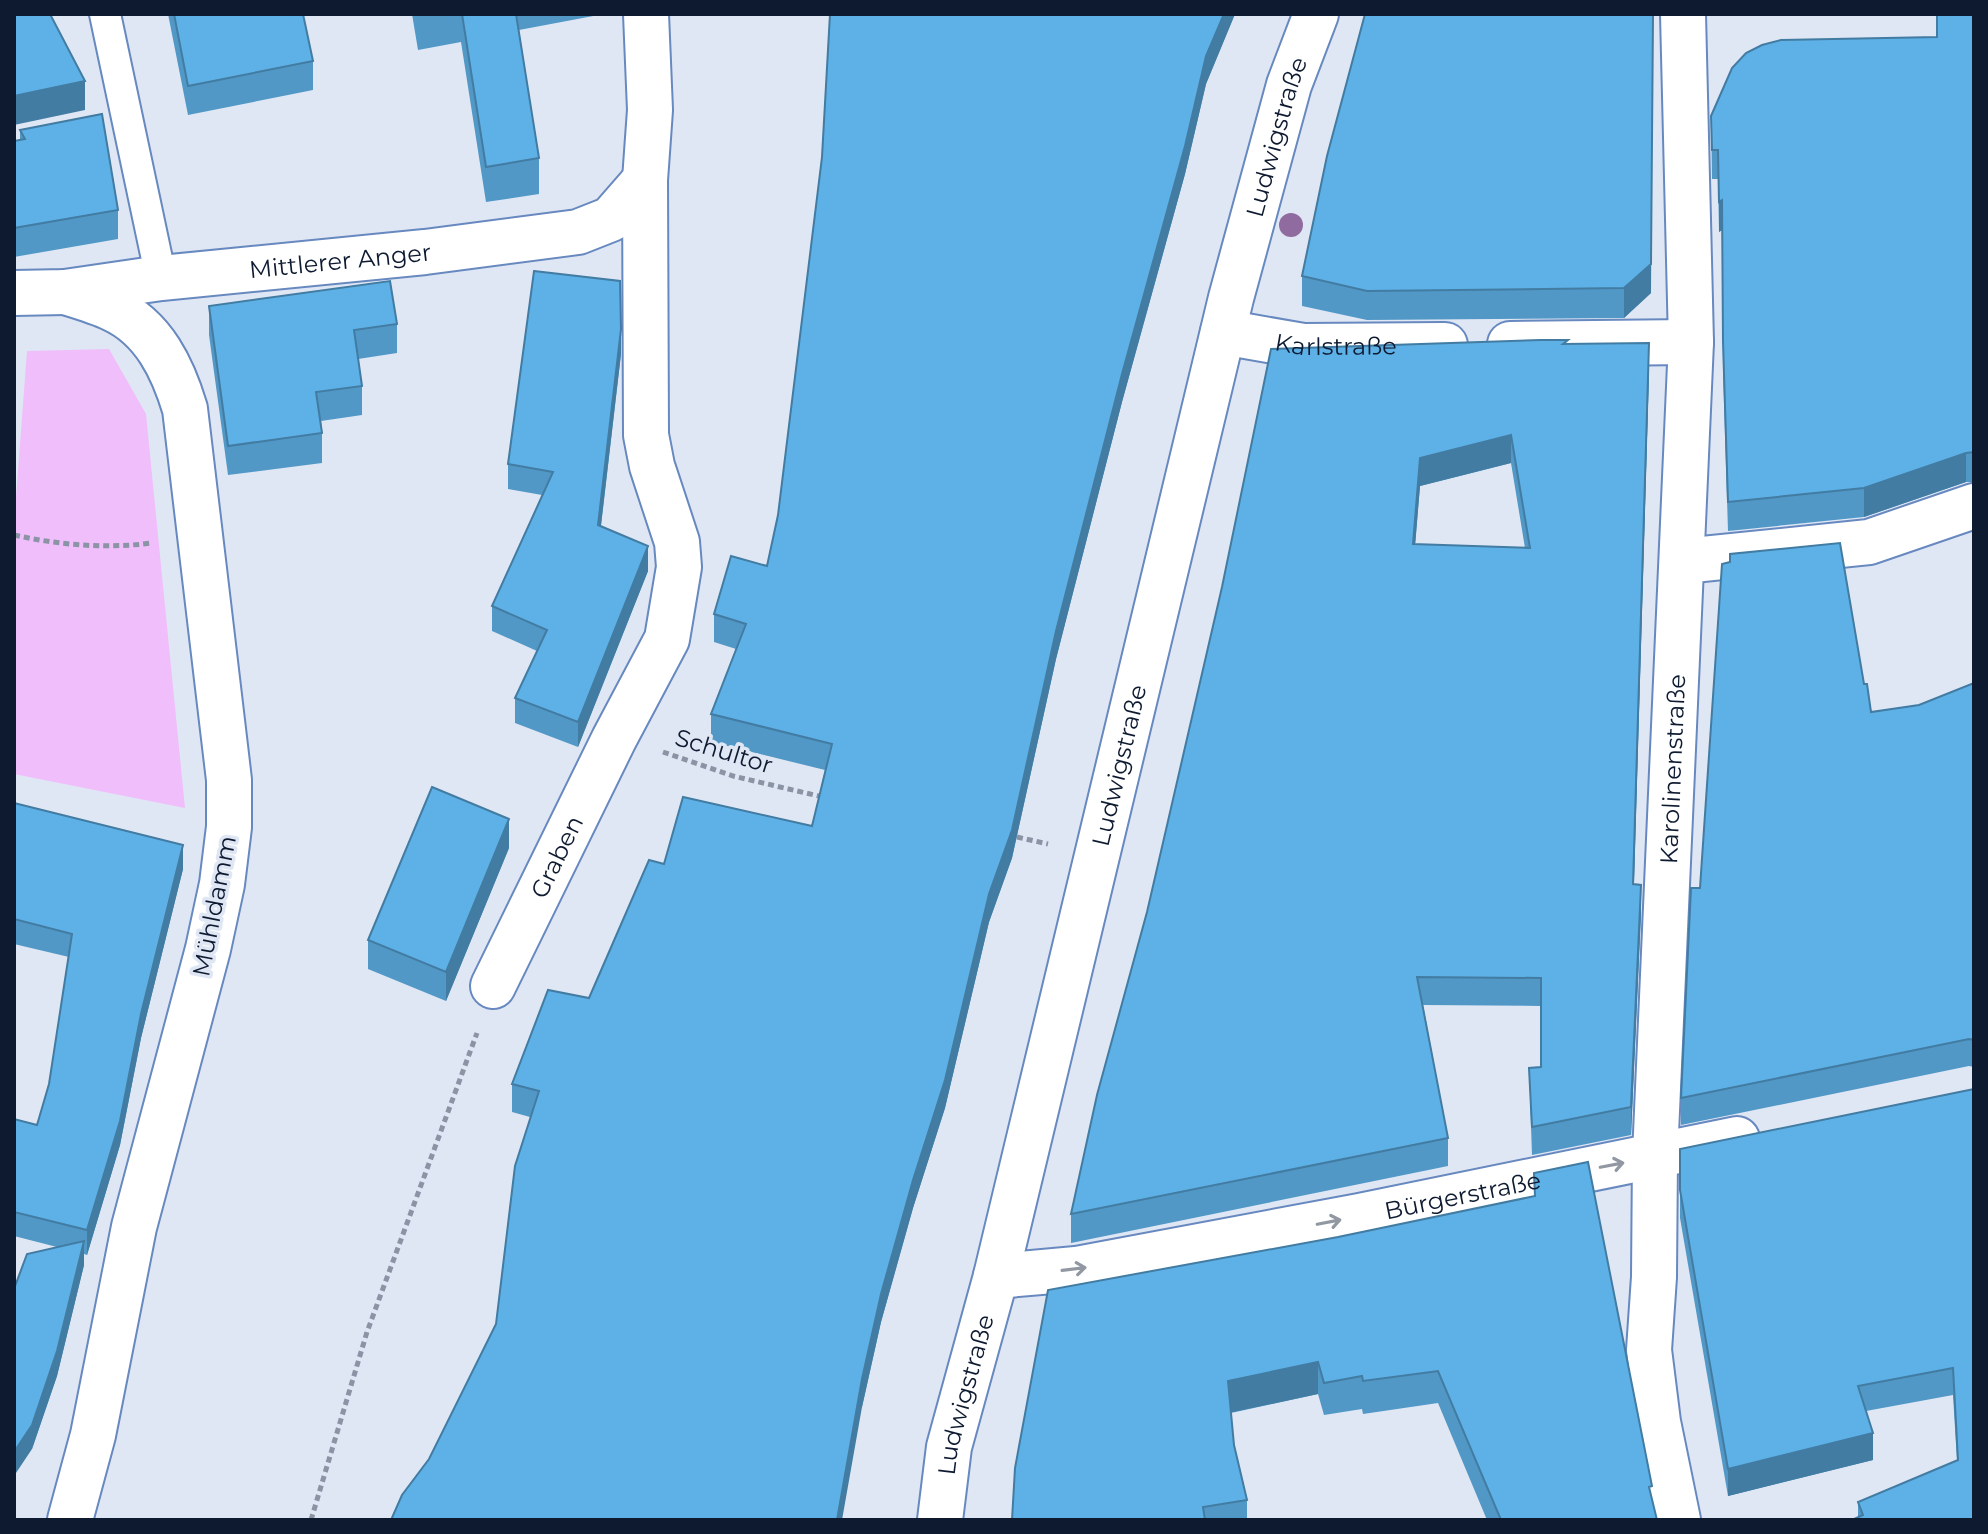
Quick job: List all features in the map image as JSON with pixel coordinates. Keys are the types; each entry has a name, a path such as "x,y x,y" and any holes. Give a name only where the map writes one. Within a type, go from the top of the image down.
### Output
{"street":[{"name":"Graben","path":"493,986 614,739 667,639 679,567 677,542 652,466 646,435 645,180 650,110 646,14"},
{"name":"Ludwigstraße","path":"940,1520 949,1447 996,1276 1223,332 1289,85 1316,14"},
{"name":"Karolinenstraße","path":"1678,1520 1658,1422 1649,1350 1691,342 1683,14"},
{"name":"Mittlerer Anger","path":"14,293 65,292 161,278 425,252 578,232 611,219 645,180"},
{"name":"Mühldamm","path":"65,292 115,310 145,331 164,356 175,378 185,409 229,780 227,841 208,949 134,1227 93,1435 70,1520"},
{"name":"Karlstraße","path":"1223,332 1303,346 1691,342"},
{"path":"1683,561 1869,542 1974,506"},
{"name":"Bürgerstraße","path":"996,1276 1076,1269 1359,1216 1779,1130"}],"lane":[{"path":"105,14 113,122 161,278"}],"path":[{"path":"14,535 54,544 129,546 199,537"},
{"name":"Schultor","path":"659,750 733,776 837,800"},
{"path":"311,1520 367,1332 493,986"}],"shaded area":[{"path":"109,349 146,414 185,808 14,774 14,524 27,351"}],"building":[{"path":"14,14 50,14 85,81 14,96"},
{"path":"174,14 303,14 313,61 188,86"},
{"path":"462,14 516,14 539,158 486,167"},
{"path":"830,14 1224,14 1206,56 1056,631 1012,830 989,894 945,1080 881,1294 862,1379 837,1520 391,1520 402,1495 429,1459 496,1324 515,1166 539,1091 512,1084 548,990 589,998 649,860 664,864 683,797 812,826 832,744 711,714 746,624 714,614 731,556 767,566 778,515 822,157"},
{"path":"1365,14 1653,14 1651,264 1624,288 1367,291 1302,276 1327,156"},
{"path":"1937,14 1974,14 1974,452 1864,488 1728,502 1722,200 1719,202 1718,150 1712,150 1711,116 1732,68 1746,53 1762,45 1781,40 1937,37"},
{"path":"102,114 118,210 14,228 14,141 25,139 20,130"},
{"path":"534,271 620,281 621,329 598,525 648,546 578,722 515,698 547,630 492,606 553,472 508,464"},
{"path":"390,281 397,324 354,330 362,386 316,392 322,433 228,446 209,306"},
{"path":"1541,340 1568,340 1563,344 1649,343 1633,884 1641,885 1631,1107 1532,1127 1529,1068 1541,1067 1541,978 1417,977 1448,1138 1071,1214 1097,1095 1147,912 1222,587 1271,349","holes":["1511,435 1530,548 1413,544 1420,458"]},
{"path":"1840,543 1871,712 1919,705 1974,683 1974,1040 1681,1098 1691,888 1700,888 1722,564 1730,562 1730,554"},
{"path":"432,787 509,819 446,972 368,940"},
{"path":"14,803 183,845 141,1014 120,1121 87,1230 14,1212 14,1119 37,1125 49,1084 72,934 14,919"},
{"path":"1974,1089 1974,1520 1852,1520 1863,1515 1858,1502 1958,1460 1953,1368 1858,1386 1873,1433 1728,1469 1680,1190 1680,1149"},
{"path":"1588,1162 1657,1520 1501,1520 1438,1371 1363,1381 1362,1376 1324,1383 1318,1362 1228,1381 1234,1445 1247,1500 1203,1507 1205,1520 1012,1520 1015,1468 1048,1290 1338,1237 1535,1196 1534,1173"},
{"path":"84,1241 57,1351 32,1425 14,1452 14,1289 27,1254"}]}
